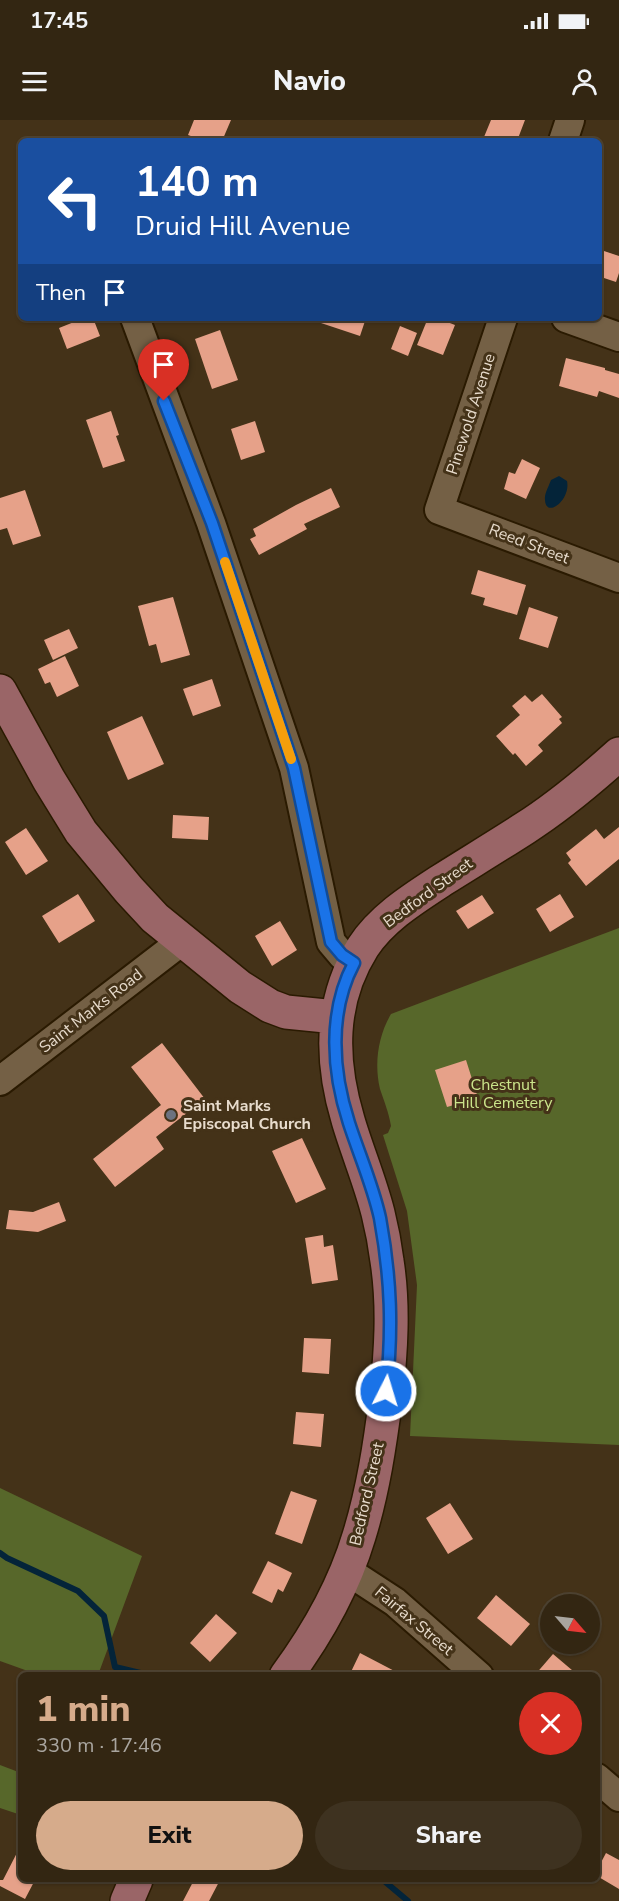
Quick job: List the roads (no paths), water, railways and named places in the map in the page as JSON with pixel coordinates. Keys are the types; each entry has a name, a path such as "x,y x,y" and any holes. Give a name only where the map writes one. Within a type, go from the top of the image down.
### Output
{"main road":[{"path":"0,691 49,780 81,832 155,918 240,987 270,1006 286,1012 336,1017"},
{"name":"Bedford Street","path":"289,1672 323,1619 359,1537 373,1481 388,1372 391,1301 388,1263 379,1215 348,1120 336,1064 336,1017 345,983 369,938 391,916 424,892 535,821 593,778 619,754"},
{"path":"127,1901 135,1882"}],"street":[{"path":"563,138 570,120"},
{"path":"136,321 212,523 294,768 331,942 342,955 354,963"},
{"name":"Pinewold Avenue","path":"439,510 502,321"},
{"path":"574,321 619,337"},
{"name":"Reed Street","path":"439,510 619,578"},
{"name":"Saint Marks Road","path":"0,1081 182,941"},
{"name":"Fairfax Street","path":"346,1570 381,1591 474,1672"},
{"path":"600,1781 619,1797"}],"water":[{"path":"559,476 567,481 565,495 558,505 549,508 545,500 546,493 551,480"}],"waterway":[{"path":"0,1553 78,1591 104,1616 115,1667 136,1672"},
{"path":"385,1882 408,1901"}],"place":[{"name":"Saint Marks Episcopal Church","path":"171,1115"}],"park label":[{"name":"Chestnut Hill Cemetery","path":"503,1094"}]}
